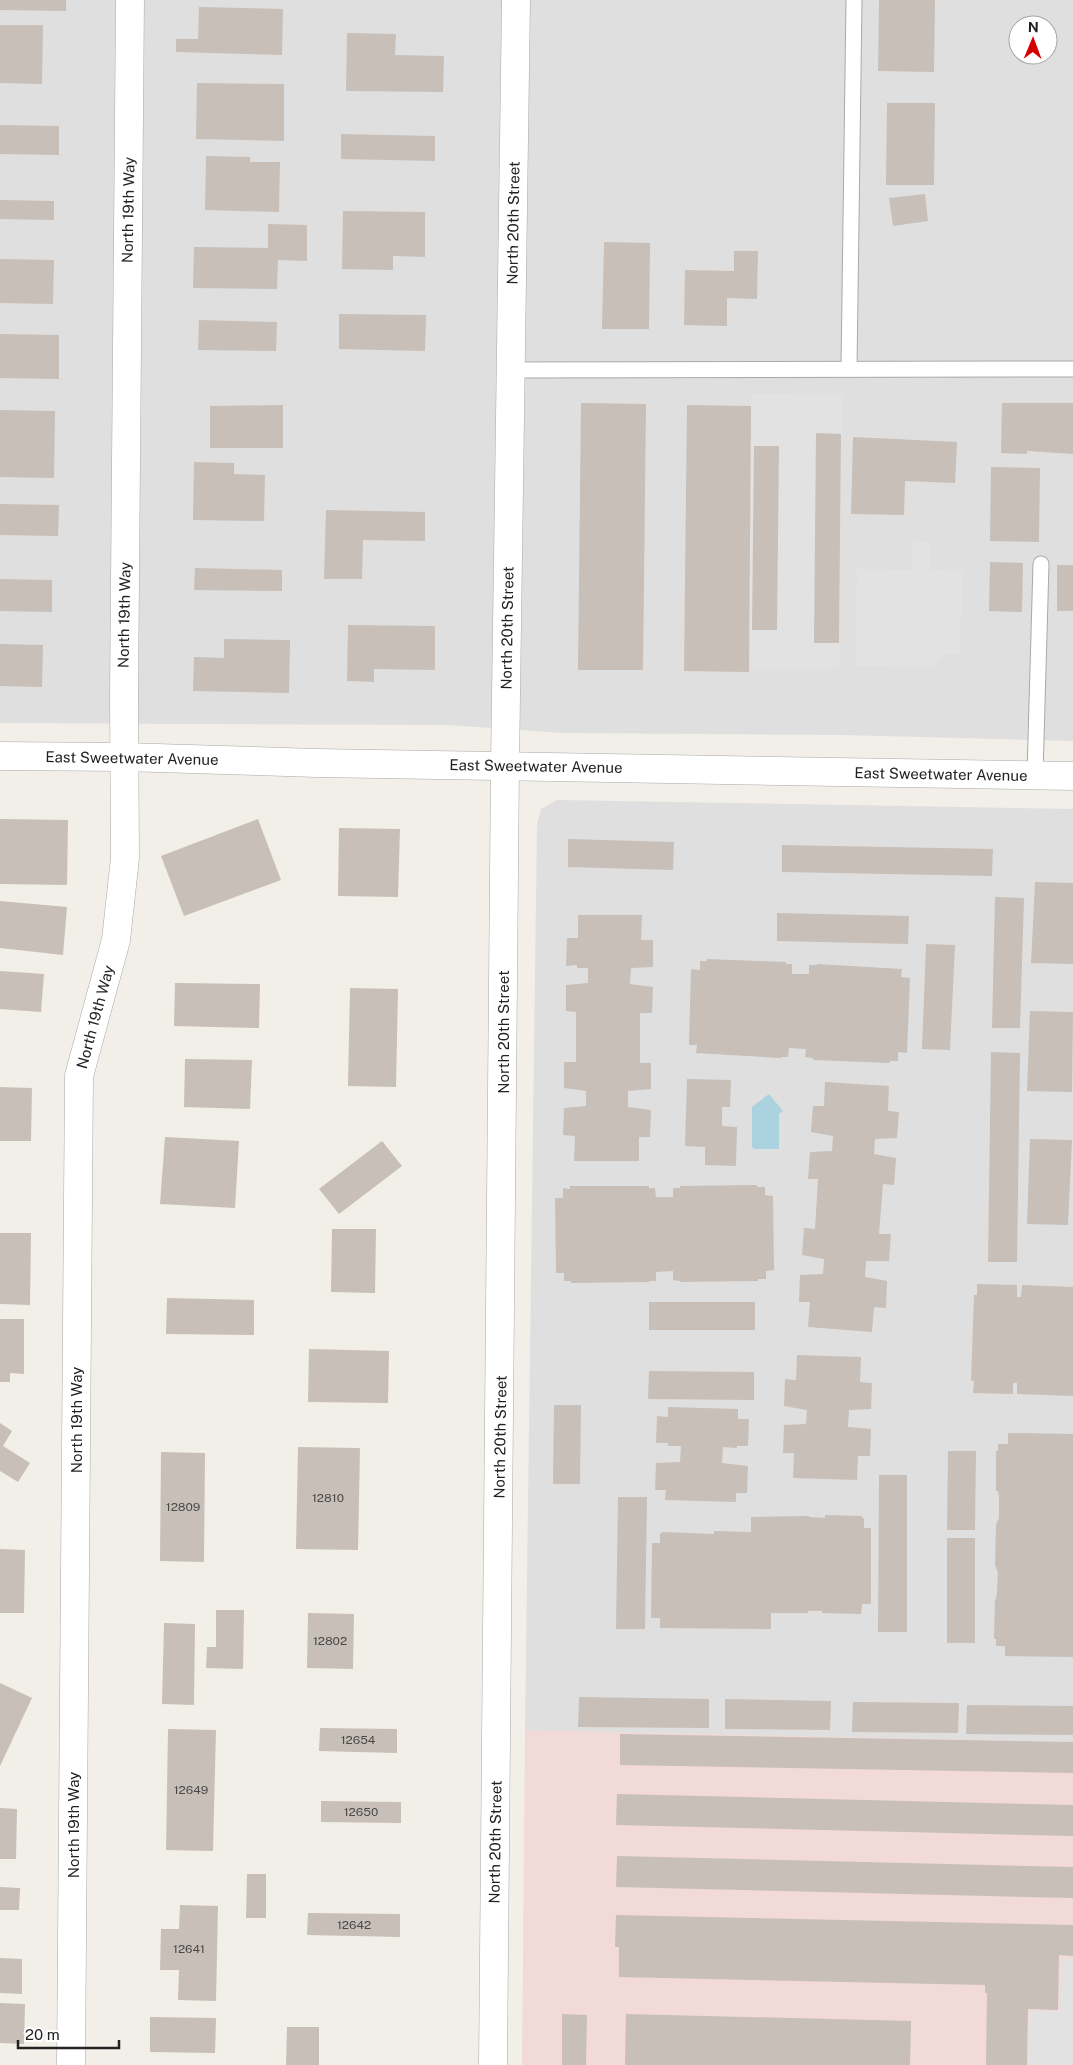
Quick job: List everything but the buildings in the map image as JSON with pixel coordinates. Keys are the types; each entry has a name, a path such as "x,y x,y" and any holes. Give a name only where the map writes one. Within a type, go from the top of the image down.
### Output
{"street":[{"name":"North 19th Way","path":"71,2065 79,1076 116,940 125,858 124,757 130,0"},
{"name":"North 20th Street","path":"493,2065 504,766 516,0"},
{"name":"East Sweetwater Avenue","path":"0,756 1073,776"}],"lane":[{"path":"849,369 854,0"},
{"path":"510,370 1073,369"},
{"path":"1035,775 1041,564"}],"shaded area":[{"path":"0,0 1073,0 1073,741 842,735 564,733 447,725 0,723"},
{"path":"752,394 842,395 839,669 749,669"},
{"path":"913,542 929,542 929,570 962,571 960,654 944,654 935,667 856,666 857,569 912,570"},
{"path":"557,800 1073,809 1073,1742 620,1734 525,1730 537,824 541,809"},
{"path":"525,1730 1073,1742 1073,2065 522,2065"},
{"path":"1061,1959 1073,1959 1073,2065 1028,2065 1029,2011 1060,2011"}],"water":[{"path":"769,1094 783,1111 779,1114 779,1149 755,1149 752,1147 752,1107"}]}
